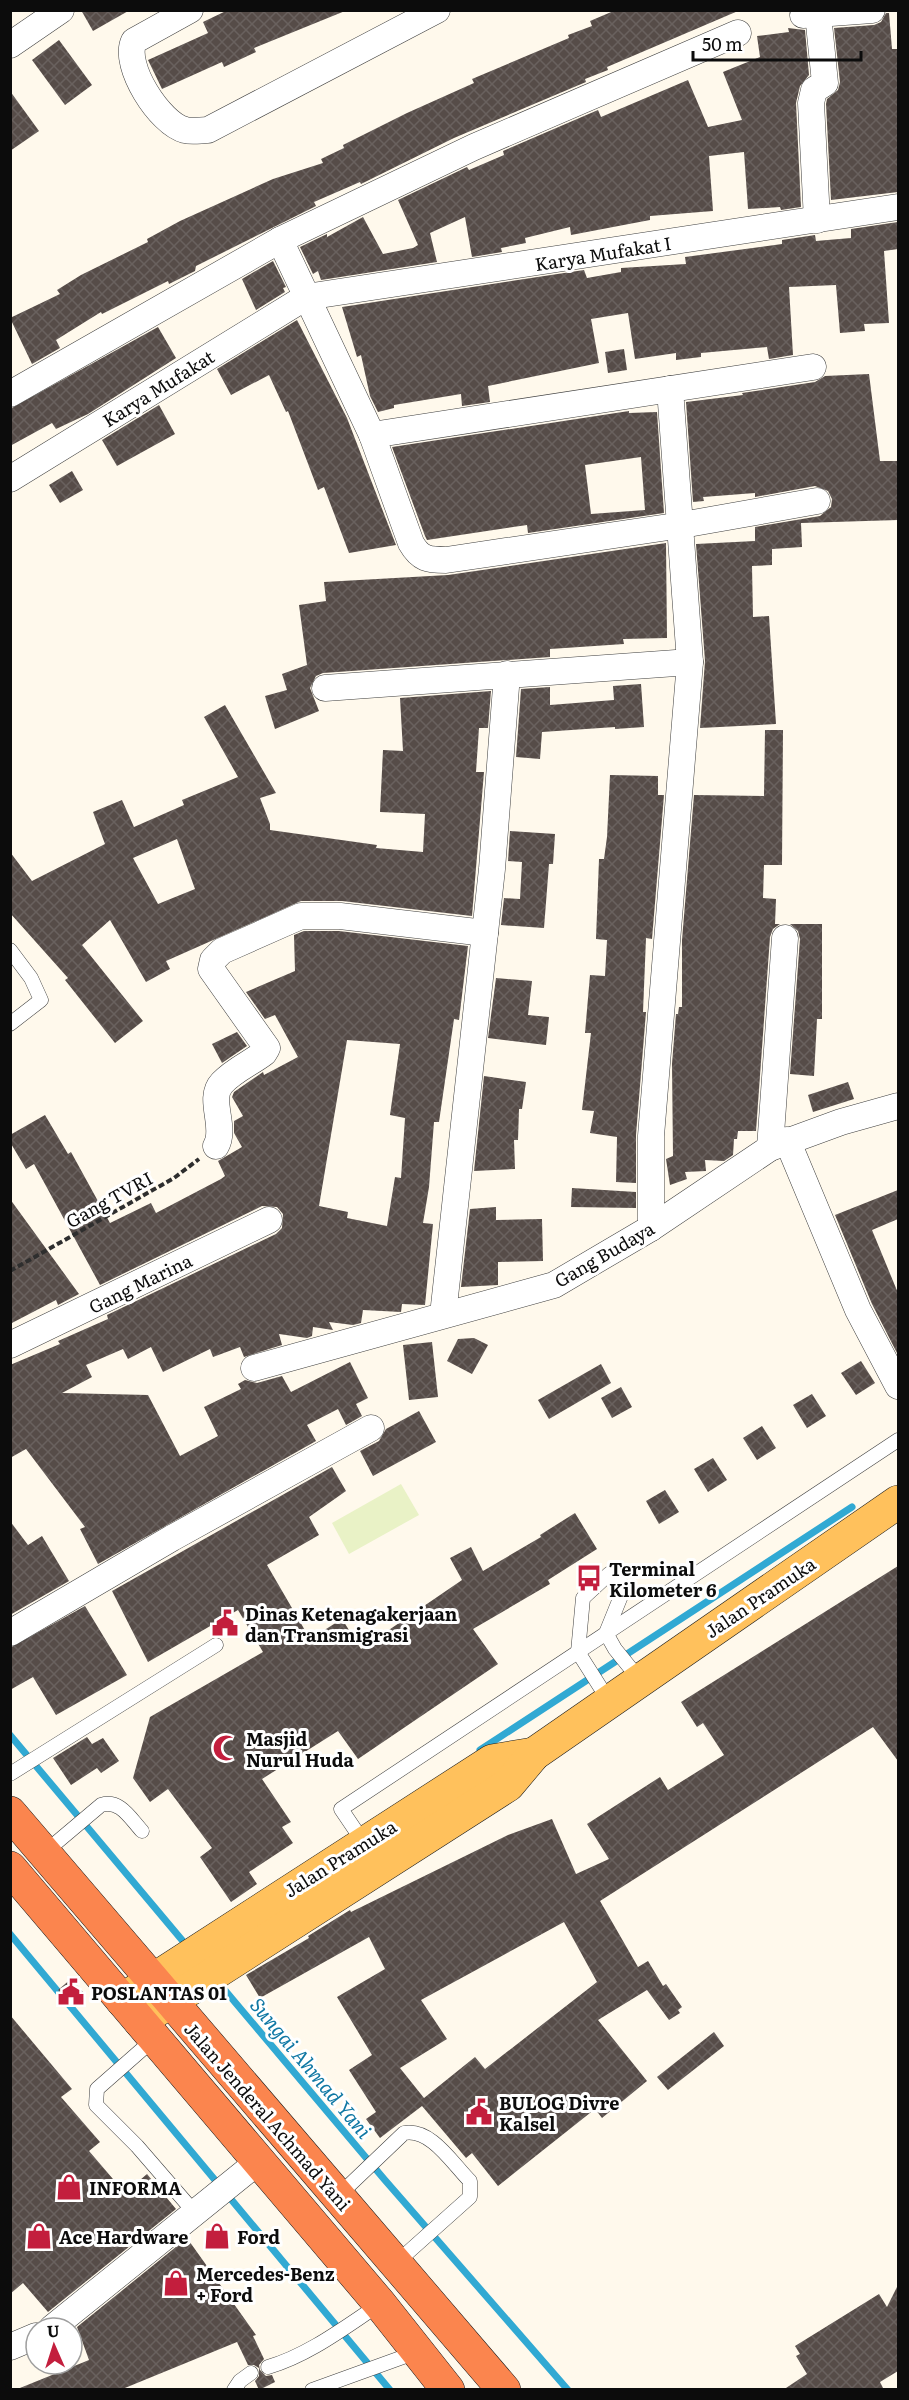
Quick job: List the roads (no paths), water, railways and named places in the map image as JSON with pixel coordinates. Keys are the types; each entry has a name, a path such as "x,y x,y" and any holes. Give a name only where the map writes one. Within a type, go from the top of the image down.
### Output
{"highway":[{"name":"Jalan Jenderal Achmad Yani","path":"10,1813 54,1844 173,1983 338,2196 504,2390"},
{"name":"Jalan Jenderal Achmad Yani","path":"10,1868 137,2029 259,2162 380,2304 448,2390"}],"main road":[{"name":"Jalan Pramuka","path":"137,2029 173,1983 216,1954 508,1785 534,1754 602,1691 898,1502"},
{"name":"Jalan Pramuka","path":"216,1954 358,1835 492,1761 534,1754"}],"street":[{"path":"10,45 61,10"},
{"path":"190,10 134,41 130,48 133,68 162,117 184,130 208,130 436,10"},
{"path":"817,220 811,103 814,90 825,83 810,12 872,10"},
{"path":"10,394 280,240 474,147 738,33"},
{"name":"Karya Mufakat I","path":"306,297 898,207"},
{"path":"280,240 372,435 411,543 418,555 428,560 446,560 682,525 817,501"},
{"name":"Karya Mufakat","path":"10,479 306,297"},
{"path":"372,435 813,367"},
{"path":"651,1228 651,1136 690,662 682,525 670,389"},
{"path":"325,688 690,662"},
{"path":"443,1315 485,933 507,674"},
{"path":"216,1146 220,1131 217,1100 221,1084 267,1048 211,969 213,960 222,951 288,920 318,914 485,933"},
{"path":"785,938 778,1144 858,1310 898,1386"},
{"name":"Gang Budaya","path":"254,1368 554,1285 651,1228 778,1144 898,1106"},
{"name":"Gang Marina","path":"10,1345 269,1220"},
{"path":"10,1634 172,1538 371,1428"},
{"path":"67,2316 232,2181 259,2162"},
{"path":"10,2347 24,2341"}],"lane":[{"path":"10,950 31,978 41,1000 10,1024"},
{"path":"358,1835 341,1809 898,1440"},
{"path":"602,1691 578,1652 583,1598 609,1574 620,1581 621,1596 606,1634"},
{"path":"606,1634 632,1671"},
{"path":"10,1774 216,1645"},
{"path":"54,1844 101,1804 114,1803 120,1806 142,1831"},
{"path":"137,2029 109,2078 97,2089 96,2105 199,2210"},
{"path":"338,2196 404,2133 414,2131 425,2134 470,2181 470,2197 396,2263"},
{"path":"268,2367 285,2362 319,2343 380,2304"},
{"path":"312,2390 417,2352"},
{"path":"234,2390 240,2381 251,2373"}],"waterway":[{"path":"480,1750 852,1507"},
{"name":"Sungai Ahmad Yani","path":"10,1735 187,1946"},
{"name":"Sungai Ahmad Yani","path":"10,1934 390,2390"},
{"name":"Sungai Ahmad Yani","path":"218,1982 384,2179 568,2390"}],"place":[{"name":"Terminal Kilometer 6","path":"589,1578"},
{"name":"Dinas Ketenagakerjaan dan Transmigrasi","path":"225,1623"},
{"name":"Masjid Nurul Huda","path":"226,1748"},
{"name":"POSLANTAS 01","path":"71,1992"},
{"name":"BULOG Divre Kalsel","path":"479,2112"},
{"name":"INFORMA","path":"69,2187"},
{"name":"Ace Hardware","path":"39,2236"},
{"name":"Ford","path":"217,2236"},
{"name":"Mercedes-Benz + Ford","path":"176,2283"}]}
